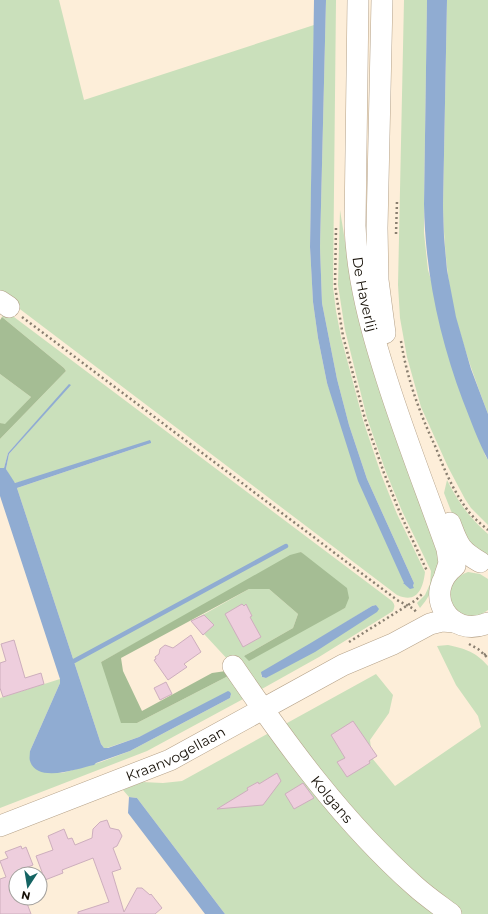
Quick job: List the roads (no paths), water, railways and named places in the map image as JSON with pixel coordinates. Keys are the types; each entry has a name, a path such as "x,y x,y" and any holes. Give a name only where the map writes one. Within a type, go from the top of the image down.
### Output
{"street":[{"name":"De Haverlij","path":"358,0 356,251 369,321 381,361 397,412 447,549 449,563 442,583"},
{"name":"De Haverlij","path":"382,0 377,235 378,280 383,320 390,358 404,409 458,544 467,554 484,563"},
{"path":"476,627 448,617 441,606 439,598 442,583 453,567 472,561 484,563"},
{"name":"Kraanvogellaan","path":"343,665 388,632 424,612 433,601 442,583"},
{"name":"Kraanvogellaan","path":"0,826 170,760 343,665 393,644 430,624 442,621 476,627"},
{"name":"Kolgans","path":"233,666 262,709 325,792 369,842 416,887 451,914"}],"water":[{"path":"314,0 326,0 320,247 322,303 337,379 349,425 367,479 414,583 414,588 410,589 403,583 358,481 327,383 318,338 313,302 310,247"},
{"path":"427,0 447,0 443,206 444,237 447,270 456,317 471,369 488,414 488,460 454,377 440,328 430,279 424,204"},
{"path":"69,384 71,385 9,454 6,469 15,483 150,440 151,442 17,488 101,744 104,748 108,748 139,737 228,691 231,694 230,698 130,751 94,765 59,773 49,773 41,772 34,768 30,761 30,751 60,683 60,679 0,496 0,468 4,468 8,453"},
{"path":"376,605 379,609 377,612 315,652 266,678 262,677 261,672"},
{"path":"129,797 137,798 225,914 205,914 128,813"}],"waterway":[{"path":"74,661 286,546"}]}
